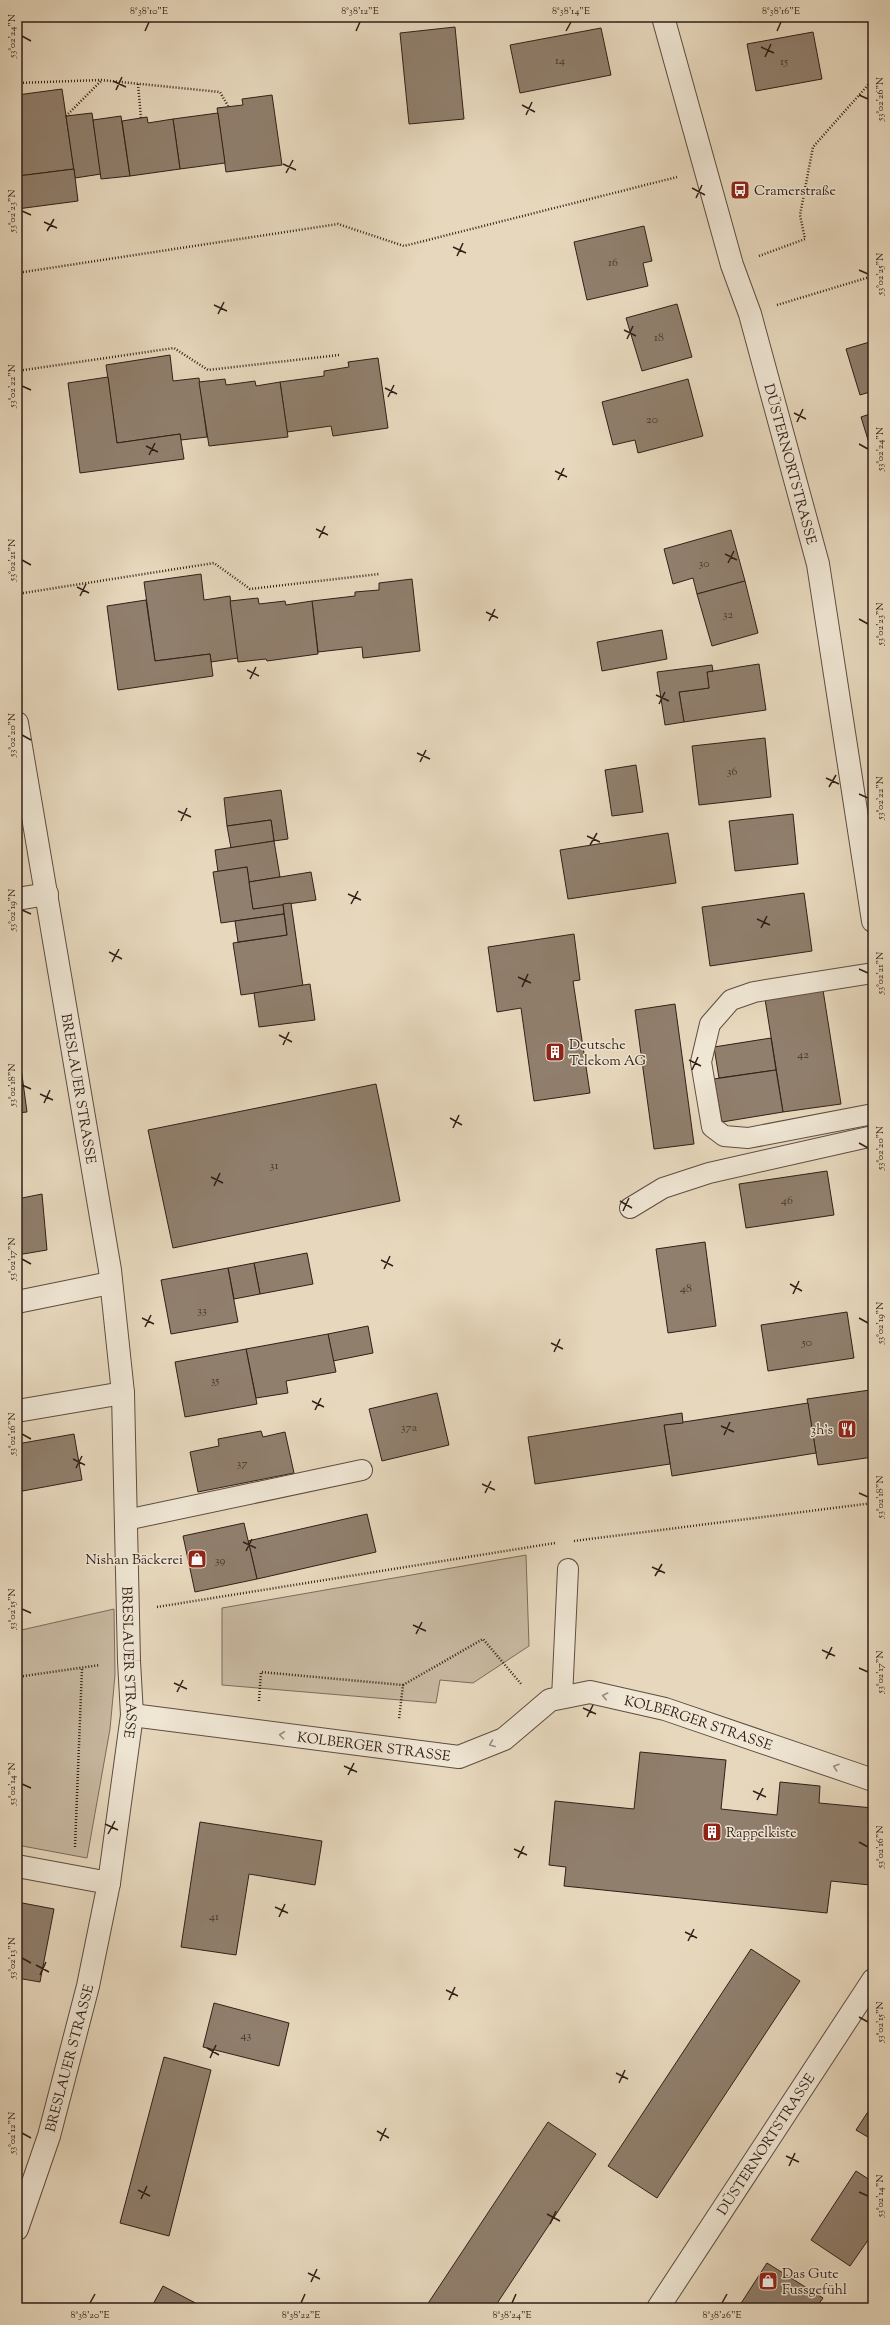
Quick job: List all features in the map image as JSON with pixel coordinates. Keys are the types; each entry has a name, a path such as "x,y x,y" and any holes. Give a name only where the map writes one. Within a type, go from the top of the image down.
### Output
{"street":[{"name":"DÜSTERNORTSTRASSE","path":"663,17 732,265 750,314 818,564 873,921"},
{"name":"BRESLAUER STRASSE","path":"17,723 22,773 47,894 110,1270 110,1283 123,1393 128,1661 132,1716 109,1883 88,1986 53,2122 17,2229"},
{"path":"17,899 47,894"},
{"path":"17,1302 110,1283"},
{"path":"17,1411 123,1393"},
{"name":"KOLBERGER STRASSE","path":"132,1716 460,1758 504,1739 550,1700 590,1692 665,1709 873,1780"},
{"path":"17,1866 109,1883"},
{"name":"DÜSTERNORTSTRASSE","path":"658,2308 873,1980"}],"lane":[{"path":"873,973 754,992 731,1000 710,1024 701,1062 712,1128 724,1136 748,1138 873,1114"},
{"path":"630,1208 663,1188 709,1173 873,1136"},
{"path":"126,1520 362,1470"},
{"path":"562,1698 568,1569"}],"path":[{"path":"17,83 101,80 220,92 228,106"},
{"path":"66,116 101,80"},
{"path":"138,84 142,118"},
{"path":"732,265 805,240 800,216 813,147 868,85 873,84"},
{"path":"17,273 338,224 404,246 706,169"},
{"path":"750,314 873,276"},
{"path":"17,371 174,348 208,370 339,355"},
{"path":"17,594 214,563 250,589 379,574"},
{"path":"572,1541 873,1503"},
{"path":"128,1612 564,1542"},
{"path":"256,1732 261,1672 404,1685 483,1640 542,1708"},
{"path":"17,1678 128,1661"},
{"path":"74,1876 82,1668"},
{"path":"396,1750 404,1685"}],"shaded area":[{"path":"526,1555 529,1646 473,1683 440,1680 436,1703 222,1685 222,1608"},
{"path":"114,1609 115,1675 110,1729 87,1858 17,1845 17,1631"}],"building":[{"path":"738,17 766,17 739,22"},
{"path":"455,27 464,119 409,124 400,33"},
{"path":"601,28 611,75 520,93 510,45"},
{"path":"813,32 822,79 756,91 747,44"},
{"path":"62,89 74,169 18,176 17,95"},
{"path":"272,95 282,165 226,172 217,108 243,105 242,99"},
{"path":"92,113 101,174 75,178 66,116"},
{"path":"218,113 225,163 180,169 173,119"},
{"path":"121,116 130,176 101,179 93,120"},
{"path":"147,117 148,123 173,119 180,169 130,176 122,121"},
{"path":"17,169 18,176 74,169 78,201 17,209"},
{"path":"644,226 652,261 643,263 648,286 587,300 574,242"},
{"path":"677,304 692,357 642,371 626,318"},
{"path":"873,341 873,391 860,395 846,349"},
{"path":"170,355 173,381 199,378 207,437 181,440 180,434 117,443 106,365"},
{"path":"378,358 388,428 333,436 331,426 287,432 280,382 324,376 324,371 349,367 348,362"},
{"path":"108,377 117,443 180,434 184,459 80,473 68,383"},
{"path":"225,379 226,385 255,381 256,386 280,382 288,437 209,446 199,382"},
{"path":"688,379 703,436 638,453 635,440 613,445 602,402"},
{"path":"873,413 873,456 861,417"},
{"path":"731,530 745,581 697,594 693,578 673,584 664,549"},
{"path":"201,574 204,600 230,596 238,658 211,662 210,654 155,661 144,582"},
{"path":"412,579 420,651 363,658 362,647 318,652 312,601 355,596 355,592 379,590 379,583"},
{"path":"745,581 758,633 712,646 697,594"},
{"path":"258,598 259,604 285,601 286,605 312,601 318,654 267,661 266,659 238,662 230,601"},
{"path":"146,600 155,661 210,654 213,676 118,690 107,606"},
{"path":"662,630 667,659 602,671 597,642"},
{"path":"759,664 766,710 684,722 679,692 709,688 707,672"},
{"path":"712,665 713,671 707,672 709,688 679,692 684,722 665,725 657,672"},
{"path":"765,738 771,797 699,805 692,746"},
{"path":"636,765 643,812 612,816 605,770"},
{"path":"281,790 288,839 274,841 271,820 227,826 224,798"},
{"path":"793,814 798,864 735,871 729,821"},
{"path":"271,820 274,841 231,848 227,826"},
{"path":"668,833 676,883 568,899 560,850"},
{"path":"274,841 280,877 249,882 247,867 218,872 215,850"},
{"path":"247,867 253,909 283,904 284,914 221,923 213,872"},
{"path":"311,872 316,900 253,909 249,882"},
{"path":"804,893 812,951 710,966 702,907"},
{"path":"291,903 303,986 241,995 233,943 287,935 283,904"},
{"path":"284,914 287,935 238,942 235,921"},
{"name":"Deutsche Telekom AG","path":"574,934 580,980 573,981 590,1093 534,1101 521,1008 497,1012 488,947"},
{"path":"310,984 315,1020 259,1027 254,993"},
{"path":"823,990 841,1104 783,1112 765,999"},
{"path":"675,1004 694,1144 654,1149 635,1010"},
{"path":"17,1038 27,1112 17,1113"},
{"path":"771,1038 776,1070 719,1078 714,1047"},
{"path":"776,1070 783,1112 722,1122 714,1079"},
{"path":"376,1084 400,1201 173,1248 148,1130"},
{"path":"827,1171 834,1215 746,1228 739,1184"},
{"path":"42,1194 47,1250 17,1255 17,1199"},
{"path":"705,1242 716,1326 668,1333 656,1249"},
{"path":"307,1253 313,1284 260,1294 254,1263"},
{"path":"254,1263 260,1294 234,1299 228,1268"},
{"path":"228,1268 238,1322 171,1334 161,1280"},
{"path":"847,1312 854,1358 768,1371 761,1325"},
{"path":"368,1326 373,1353 333,1361 328,1334"},
{"path":"328,1334 336,1372 286,1381 288,1393 256,1398 246,1349"},
{"path":"246,1349 257,1404 185,1417 175,1362"},
{"path":"870,1390 873,1406 873,1457 818,1465 807,1399"},
{"path":"437,1393 449,1445 382,1461 369,1409"},
{"path":"808,1403 816,1453 672,1476 664,1425"},
{"path":"682,1413 683,1423 664,1425 670,1464 535,1484 528,1437"},
{"path":"261,1431 263,1437 285,1432 294,1473 198,1492 190,1452 219,1446 218,1439"},
{"path":"74,1434 82,1480 17,1492 17,1444"},
{"path":"367,1514 376,1552 257,1579 248,1541"},
{"path":"244,1523 257,1579 195,1592 183,1536"},
{"name":"Rappelkiste","path":"640,1752 726,1760 721,1809 777,1815 780,1782 820,1786 819,1803 873,1808 873,1850 870,1885 831,1881 827,1913 564,1886 566,1867 549,1865 555,1801 634,1809"},
{"path":"200,1822 322,1841 315,1885 249,1874 236,1955 181,1947"},
{"path":"17,1902 54,1909 40,1982 17,1978"},
{"path":"751,1949 800,1981 657,2198 608,2166"},
{"path":"214,2003 289,2023 279,2066 203,2047"},
{"path":"164,2057 211,2070 169,2236 120,2223"},
{"path":"873,2104 873,2140 856,2130"},
{"path":"548,2122 596,2154 494,2308 425,2308"},
{"path":"856,2171 873,2182 873,2233 850,2266 811,2240"},
{"path":"767,2263 823,2298 816,2308 738,2308"},
{"path":"163,2286 205,2308 151,2308"}],"place":[{"name":"Cramerstraße","path":"740,190"},
{"name":"Deutsche Telekom AG","path":"555,1052"},
{"name":"3h's","path":"847,1429"},
{"name":"Nishan Bäckerei","path":"197,1559"},
{"name":"Rappelkiste","path":"712,1832"},
{"name":"Das Gute Fussgefühl","path":"768,2281"}]}
